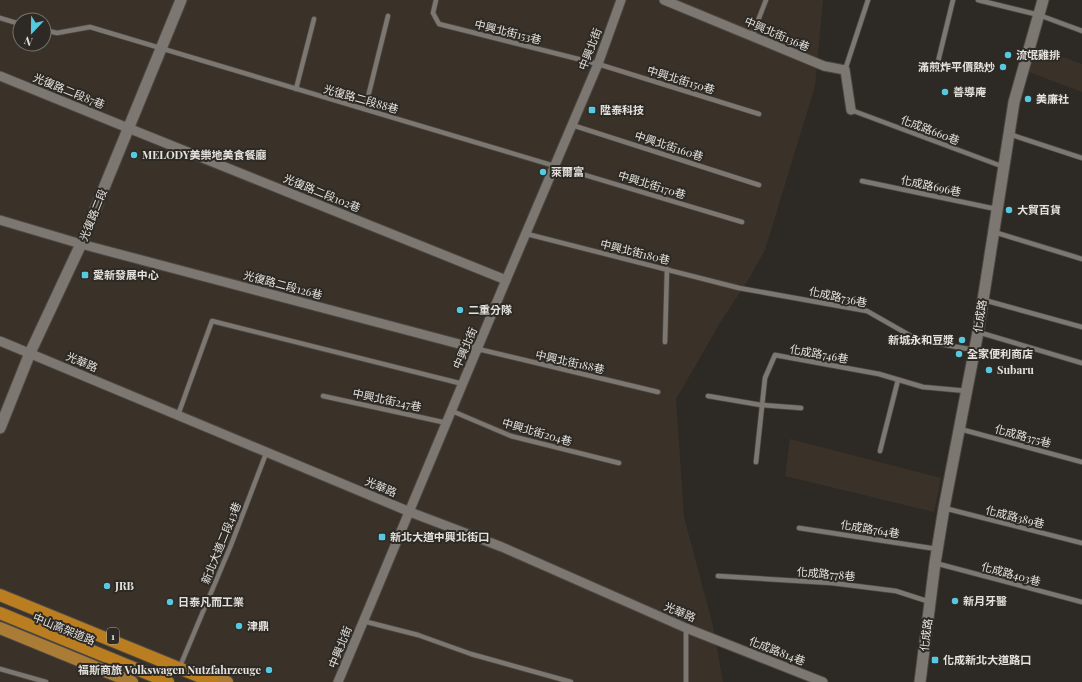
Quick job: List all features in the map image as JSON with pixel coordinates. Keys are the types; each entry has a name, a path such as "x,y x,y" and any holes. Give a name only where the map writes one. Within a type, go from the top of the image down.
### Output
{"highway":[{"path":"0,595 213,682"},
{"name":"中山高架道路","path":"0,603 195,682"},
{"name":"中山高架道路","path":"0,613 168,682"},
{"path":"0,622 129,678 146,682"}],"main road":[{"name":"1","path":"0,589 227,682"},
{"path":"0,628 129,678"}],"street":[{"name":"光復路二段","path":"0,428 30,353 81,244 180,0"},
{"name":"中興北街","path":"338,682 598,64 621,0"},
{"name":"中興北街136巷","path":"664,0 824,66 845,70"},
{"name":"化成路","path":"920,682 937,549 978,332 996,209 1014,102 1043,0"},
{"path":"845,70 850,110"},
{"name":"光復路二段87巷","path":"0,76 128,128"},
{"name":"光復路二段102巷","path":"128,128 506,280"},
{"name":"光復路二段126巷","path":"0,220 81,244 478,349"},
{"name":"光華路","path":"0,341 267,451 410,512 502,547 723,643"},
{"name":"化成路814巷","path":"723,643 823,682"}],"lane":[{"name":"中興北街153巷","path":"436,0 433,13 439,24 598,64"},
{"path":"752,36 766,0"},
{"path":"845,70 868,0"},
{"path":"936,70 953,0"},
{"path":"978,0 1039,14 1082,31"},
{"path":"365,109 388,16"},
{"path":"0,18 12,22"},
{"path":"296,89 314,19"},
{"name":"光復路二段88巷","path":"52,32 57,33 90,27 556,165"},
{"name":"中興北街150巷","path":"598,64 759,114"},
{"name":"化成路660巷","path":"850,110 1004,167"},
{"name":"中興北街160巷","path":"572,125 759,185"},
{"path":"1009,134 1082,158"},
{"name":"中興北街170巷","path":"556,165 742,222"},
{"name":"化成路696巷","path":"862,181 996,209"},
{"path":"993,231 1082,259"},
{"name":"中興北街180巷","path":"526,234 740,288"},
{"path":"666,342 667,269"},
{"name":"化成路736巷","path":"740,288 867,311 918,340 974,350"},
{"path":"982,299 1082,327"},
{"path":"178,415 212,321 463,384"},
{"path":"978,332 1082,363"},
{"name":"中興北街188巷","path":"478,349 658,392"},
{"name":"化成路746巷","path":"756,462 761,404 765,378 775,355 879,374 923,387 967,391"},
{"path":"880,451 898,380"},
{"name":"中興北街247巷","path":"323,396 447,423"},
{"path":"708,396 801,408"},
{"name":"中興北街204巷","path":"452,411 512,436 619,464"},
{"name":"化成路375巷","path":"960,429 1082,462"},
{"name":"新北大道二段43巷","path":"182,664 231,545 267,451"},
{"name":"化成路389巷","path":"944,508 1082,543"},
{"name":"化成路764巷","path":"799,528 937,549"},
{"name":"化成路403巷","path":"935,563 1082,602"},
{"name":"化成路778巷","path":"718,576 832,583 896,591 930,602"},
{"path":"363,621 418,635 471,654 571,682"},
{"path":"686,628 686,682"},
{"path":"0,669 46,682"}],"shaded area":[{"path":"0,0 823,0 815,86 765,250 676,399 684,517 713,626 723,682 0,682"},
{"path":"1036,47 1082,64 1082,92 1029,72"},
{"path":"790,439 941,478 934,512 785,476"}],"place":[{"name":"流氓雞排","path":"1008,55"},
{"name":"滿煎炸平價熱炒","path":"1003,67"},
{"name":"善導庵","path":"945,92"},
{"name":"美廉社","path":"1028,99"},
{"name":"陞泰科技","path":"592,110"},
{"name":"MELODY美樂地美食餐廳","path":"134,155"},
{"name":"萊爾富","path":"543,172"},
{"name":"大貿百貨","path":"1009,210"},
{"name":"愛新發展中心","path":"85,275"},
{"name":"二重分隊","path":"460,310"},
{"name":"新城永和豆漿","path":"962,340"},
{"name":"全家便利商店","path":"959,354"},
{"name":"Subaru","path":"989,370"},
{"name":"新北大道中興北街口","path":"382,537"},
{"name":"JRB","path":"107,586"},
{"name":"新月牙醫","path":"955,601"},
{"name":"日泰凡而工業","path":"170,602"},
{"name":"津鼎","path":"239,626"},
{"name":"化成新北大道路口","path":"935,660"},
{"name":"福斯商旅 Volkswagen Nutzfahrzeuge","path":"269,670"}]}
